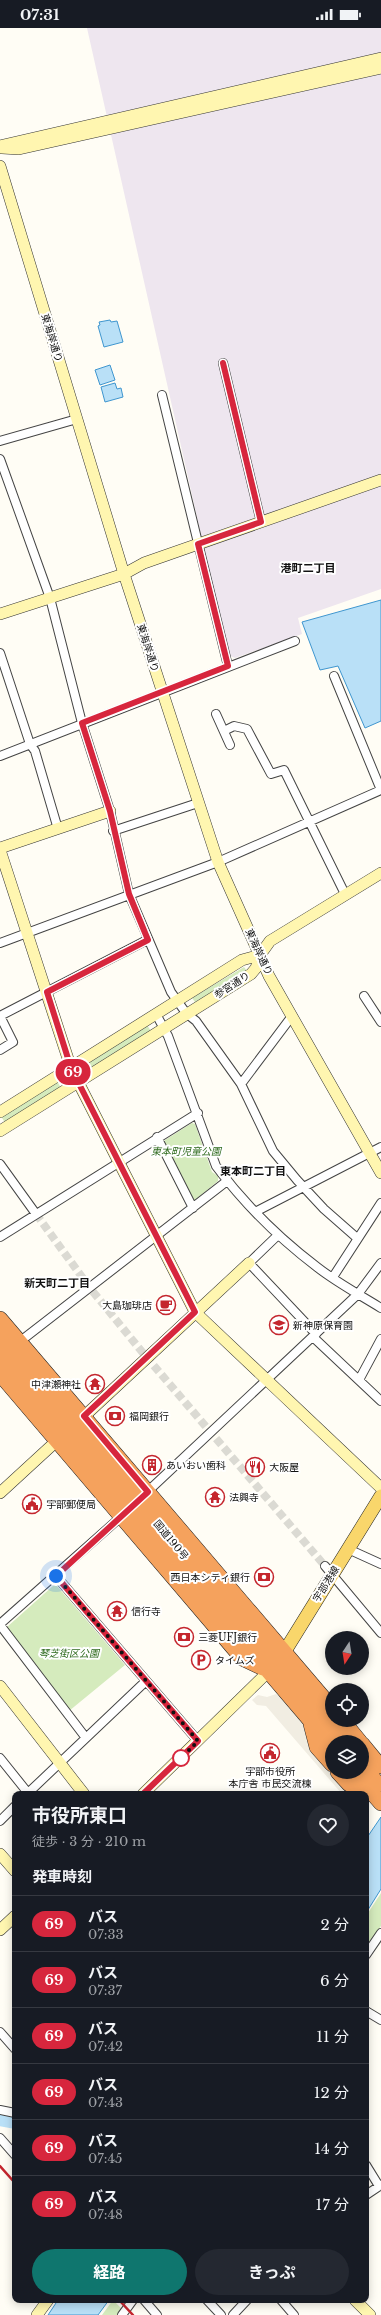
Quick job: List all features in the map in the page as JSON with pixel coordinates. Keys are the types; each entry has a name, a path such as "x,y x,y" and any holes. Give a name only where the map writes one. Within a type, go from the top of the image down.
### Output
{"highway":[{"path":"0,1319 6,1352 70,1429 134,1504 276,1663 325,1702"},
{"name":"国道190号","path":"0,1338 6,1352 70,1429 134,1504 276,1663 337,1735"},
{"path":"0,1374 70,1429"},
{"name":"国道190号","path":"276,1663 311,1720 325,1737"},
{"path":"311,1720 317,1747 325,1756"},
{"path":"348,1727 354,1735"},
{"path":"369,1760 377,1777 381,1803"},
{"path":"369,1771 377,1777"},
{"path":"344,1779 349,1784 369,1779"}],"main road":[{"name":"宇部港線","path":"276,1663 329,1570 348,1548 381,1496"}],"street":[{"path":"0,147 381,58"},
{"path":"0,147 19,149 381,68"},
{"name":"東海岸通り","path":"0,166 124,574 218,862 260,955 292,1016 381,1173"},
{"path":"223,363 261,522"},
{"path":"162,396 228,666"},
{"path":"0,441 77,419"},
{"path":"0,459 50,598 82,723 110,811 113,831 129,894 171,992 186,1013 196,1021 241,1084 273,1151 324,1209 358,1238"},
{"path":"0,614 124,574 144,563 381,480"},
{"path":"0,756 162,691 295,641"},
{"path":"0,653 30,744 35,750 58,829"},
{"path":"0,943 218,862 381,790 334,676"},
{"path":"216,714 230,745"},
{"path":"224,731 234,726 247,729 271,774 284,770 308,821 346,894"},
{"path":"113,831 198,803"},
{"path":"110,811 0,849 71,1068 195,1312 381,1488"},
{"path":"260,955 270,941 381,873"},
{"path":"0,1050 13,1042 0,1016 148,940"},
{"name":"参宮通り","path":"0,1112 242,960 260,955"},
{"name":"参宮通り","path":"0,1131 186,1013 251,974 256,968 260,955"},
{"path":"364,996 381,1022"},
{"path":"156,1014 164,1027 198,1113 216,1166 227,1181 257,1211 278,1235 318,1268 333,1276 381,1308"},
{"path":"241,1084 292,1016"},
{"path":"0,1237 157,1137 198,1113"},
{"path":"157,1137 193,1208"},
{"path":"257,1211 381,1147"},
{"path":"0,1164 36,1214"},
{"path":"6,1352 227,1181"},
{"path":"333,1276 381,1203"},
{"path":"0,1494 278,1235"},
{"path":"249,1263 314,1335 381,1401"},
{"path":"86,1738 0,1625 134,1504 358,1294 381,1264"},
{"path":"358,1380 378,1350 381,1339"},
{"path":"348,1548 381,1564"},
{"path":"329,1570 381,1633"},
{"path":"56,1576 198,1741"},
{"path":"146,1791 276,1663"},
{"path":"30,1791 146,1681"},
{"path":"0,1686 82,1791"},
{"path":"0,1758 26,1791"},
{"path":"0,1821 12,1809"},
{"path":"0,1854 12,1867"},
{"path":"0,1930 12,1919"},
{"path":"369,1951 381,1933"},
{"path":"369,2013 381,2020"},
{"path":"0,2032 12,2046"},
{"path":"0,2110 12,2112"},
{"path":"0,2138 12,2152"},
{"path":"369,2168 380,2185 369,2193"},
{"path":"37,2315 46,2303"},
{"path":"122,2315 131,2303"},
{"path":"147,2303 158,2315"},
{"path":"210,2303 221,2315"},
{"path":"233,2315 244,2303"},
{"path":"284,2303 294,2315"},
{"path":"358,2303 370,2315"}],"shaded area":[{"path":"87,28 381,28 381,589 298,618 302,634 235,658 228,655"},
{"path":"276,1694 285,1700 325,1751 325,1774 266,1706 257,1705 252,1700 258,1695 267,1697"},
{"path":"329,1779 347,1779 357,1791 339,1791"}],"green space":[{"path":"244,967 247,971 195,1002 192,998"},
{"path":"147,1025 151,1031 91,1068 88,1062"},
{"path":"57,1081 61,1088 5,1123 1,1116"},
{"name":"東本町児童公園","path":"192,1123 195,1124 212,1172 218,1176 218,1181 194,1201 190,1199 162,1142"},
{"name":"琴芝街区公園","path":"54,1585 57,1586 125,1665 69,1711 7,1630 7,1627"},
{"path":"381,1893 381,1926 369,1944 369,1911"},
{"path":"111,2303 116,2303 122,2309 117,2315 102,2315"}],"water":[{"path":"110,320 111,322 117,321 123,342 104,347 98,326 100,325 99,322"},
{"path":"110,365 115,380 100,385 95,370"},
{"path":"115,383 117,389 121,388 123,397 105,402 101,387"},
{"path":"381,600 381,721 365,728 338,666 320,670 302,622"},
{"path":"381,1817 381,1889 369,1908 369,1835"},
{"path":"56,2303 107,2303 98,2315 48,2315"}],"waterway":[{"path":"0,2119 12,2121"}],"tunnel":[{"path":"36,1214 90,1288 143,1353 325,1566"}],"railway":[{"path":"0,2166 12,2180"},
{"path":"122,2303 133,2315"}],"bus line":[{"name":"69","path":"146,1791 198,1741 56,1576 148,1492 84,1416 195,1312 71,1068 47,992 148,940 129,894 113,831 110,811 82,723 228,666 198,544 261,522 223,363"}],"place":[{"name":"大島珈琲店","path":"166,1305"},
{"name":"新神原保育園","path":"279,1325"},
{"name":"中津瀬神社","path":"95,1384"},
{"name":"福岡銀行","path":"115,1416"},
{"name":"あいおい歯科","path":"152,1465"},
{"name":"大阪屋","path":"255,1467"},
{"name":"法興寺","path":"215,1497"},
{"name":"宇部郵便局","path":"32,1504"},
{"name":"西日本シティ銀行","path":"264,1577"},
{"name":"信行寺","path":"117,1611"},
{"name":"三菱UFJ銀行","path":"184,1637"},
{"name":"タイムズ","path":"201,1660"},
{"name":"宇部市役所 本庁舎 市民交流棟","path":"270,1753"}],"district":[{"name":"港町二丁目","path":"308,568"},
{"name":"東本町二丁目","path":"253,1171"},
{"name":"新天町二丁目","path":"57,1283"}],"route":[{"path":"56,1576 198,1741 181,1758"}]}
